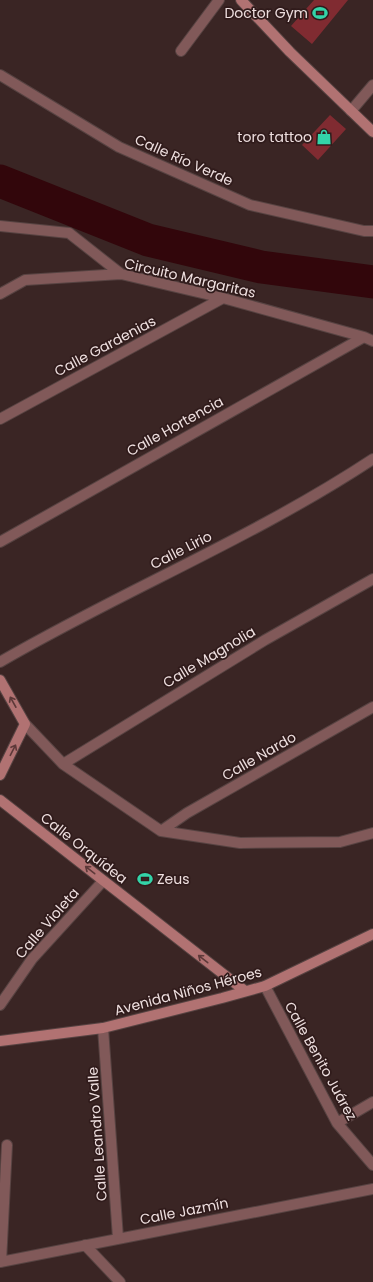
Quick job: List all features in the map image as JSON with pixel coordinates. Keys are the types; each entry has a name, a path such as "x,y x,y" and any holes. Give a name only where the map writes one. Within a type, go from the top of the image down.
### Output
{"main road":[{"path":"241,0 373,132"},
{"path":"0,680 25,724 0,775"},
{"name":"Calle Orquídea","path":"0,800 245,992"},
{"name":"Avenida Niños Héroes","path":"0,1041 103,1028 245,992 265,986 373,934"}],"street":[{"path":"181,51 219,0"},
{"name":"Calle Río Verde","path":"0,75 119,147 250,204 364,231 373,231"},
{"path":"351,111 373,85"},
{"path":"0,226 69,233 122,274"},
{"name":"Circuito Margaritas","path":"0,294 25,280 122,274 223,298 369,339"},
{"name":"Calle Gardenias","path":"0,419 223,298"},
{"name":"Calle Hortencia","path":"0,542 369,339"},
{"name":"Calle Lirio","path":"0,662 41,638 252,530 373,459"},
{"name":"Calle Magnolia","path":"63,764 265,640 373,579"},
{"name":"Calle Nardo","path":"161,831 187,813 373,707"},
{"path":"25,724 63,764 161,831 240,843 340,842 373,833"},
{"name":"Calle Violeta","path":"0,1005 32,959 103,881"},
{"name":"Calle Benito Juárez","path":"265,986 337,1123 373,1165"},
{"name":"Calle Leandro Valle","path":"103,1028 118,1238"},
{"path":"337,1123 373,1102"},
{"path":"0,1262 7,1146"},
{"name":"Calle Jazmín","path":"0,1262 85,1244 373,1189"},
{"path":"85,1244 120,1282"}],"building":[{"name":"Doctor Gym","path":"314,0 348,0 312,44 291,26"},
{"name":"toro tattoo","path":"330,115 346,129 318,160 302,145"}],"waterway":[{"path":"0,181 148,240 261,267 373,282"}],"place":[{"name":"Doctor Gym","path":"320,13"},
{"name":"toro tattoo","path":"324,137"},
{"name":"Zeus","path":"145,879"}]}
